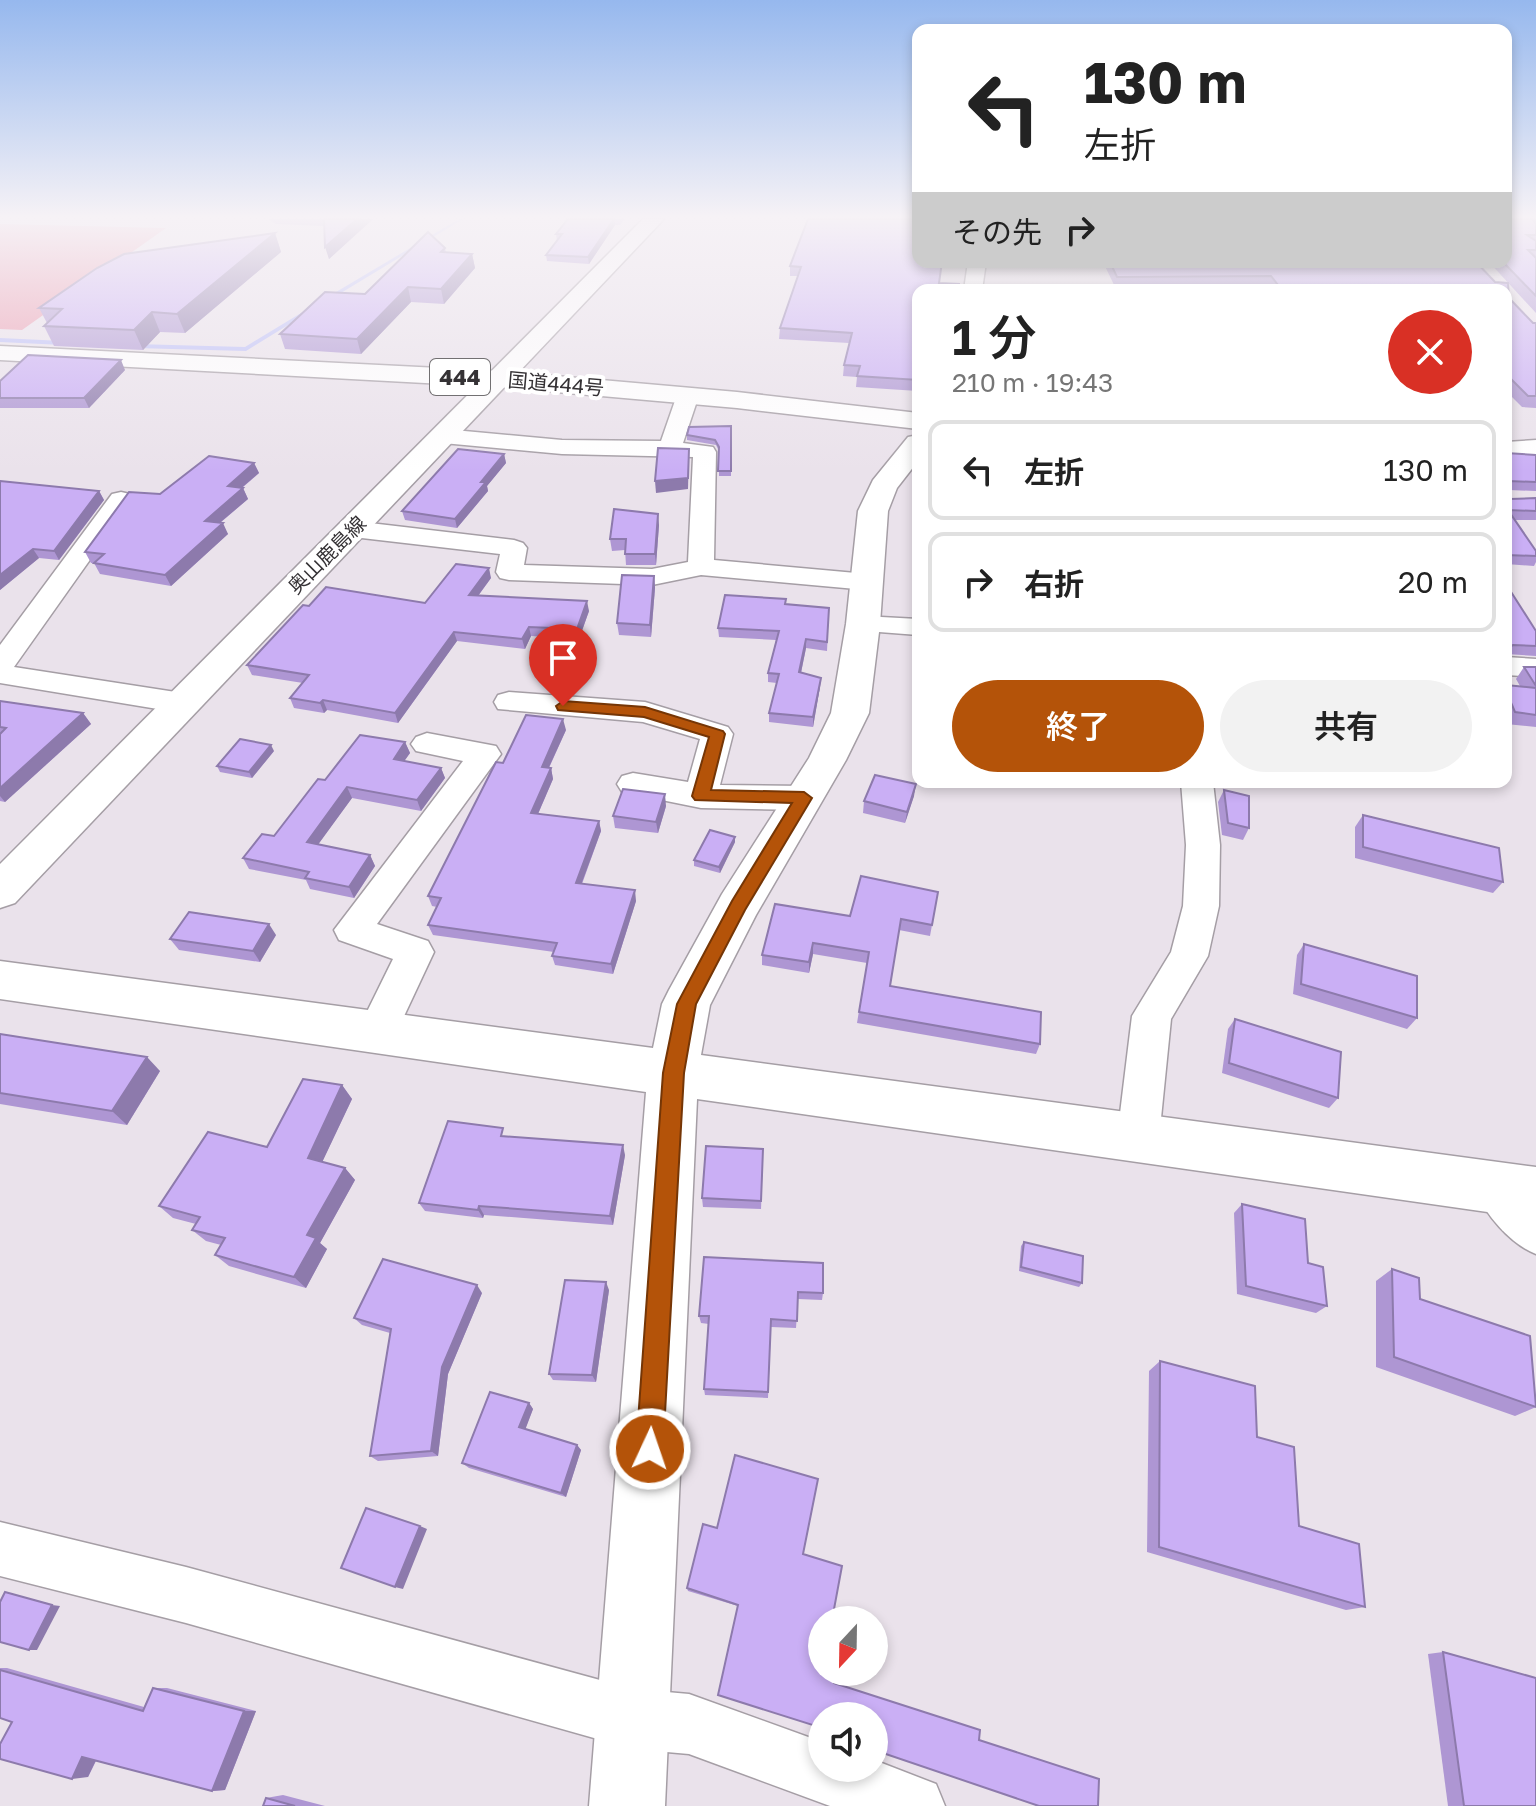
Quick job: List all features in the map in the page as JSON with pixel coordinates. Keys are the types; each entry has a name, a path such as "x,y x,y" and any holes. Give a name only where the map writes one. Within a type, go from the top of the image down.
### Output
{"main road":[{"name":"奥山鹿島線","path":"0,891 572,303"},
{"name":"国道444号","path":"0,353 499,379 688,395 912,420"},
{"path":"1512,450 1536,448"},
{"path":"627,1806 673,1073 686,1004 738,906 804,798 850,713 865,603 873,511 883,486 912,450"},
{"path":"0,980 1516,1190"}],"street":[{"path":"670,448 688,395"},
{"path":"443,436 562,447 670,448 705,452 701,567"},
{"path":"0,665 121,499"},
{"path":"353,529 514,548 509,572 652,577 701,567 865,603 912,624"},
{"path":"1512,666 1536,668"},
{"path":"0,674 182,703"},
{"path":"509,702 645,712 717,734 701,796"},
{"path":"377,1032 415,952 352,930 485,754 427,744"},
{"path":"633,784 701,796 804,798"},
{"path":"1138,1138 1152,1016 1189,956 1201,906 1203,845 1198,788"},
{"path":"1516,1190 1536,1232"},
{"path":"0,1549 186,1595 633,1719 689,1724 914,1806"}],"shaded area":[{"path":"0,303 60,303 22,330 0,329"}],"building":[{"path":"46,303 190,303 177,314 152,312 134,330 44,326 62,309 39,308"},
{"path":"313,303 392,303 357,339 280,334"},
{"path":"789,303 912,303 912,380 857,376 860,366 844,365 852,333 780,328"},
{"path":"1512,303 1536,323 1536,396 1528,396 1512,380"},
{"path":"28,355 121,360 84,398 0,398 0,381"},
{"path":"731,426 731,471 718,471 719,447 715,440 687,435 689,427"},
{"path":"658,448 689,449 688,478 655,481"},
{"path":"458,449 504,454 481,482 486,482 455,519 402,511"},
{"path":"1512,453 1536,455 1536,482 1512,481"},
{"path":"209,456 254,463 228,486 243,488 205,521 223,523 165,575 94,563 104,554 85,552 129,492 160,494"},
{"path":"0,481 99,491 54,551 33,549 0,575"},
{"path":"1536,498 1536,511 1512,510 1512,499"},
{"path":"614,509 658,514 655,554 625,554 626,539 610,539"},
{"path":"1512,516 1536,551 1536,556 1512,555"},
{"path":"456,564 489,568 469,595 587,601 577,629 529,627 522,639 454,632 395,713 323,700 320,703 290,698 309,675 247,665 303,605 309,606 326,587 425,603"},
{"path":"622,575 654,576 650,625 617,623"},
{"path":"1512,593 1536,631 1536,646 1513,645"},
{"path":"725,595 786,599 785,604 829,608 827,642 806,639 799,672 821,678 813,717 769,713 779,674 768,673 779,631 718,628"},
{"path":"1524,667 1536,667 1536,686"},
{"path":"1512,686 1536,688 1536,715 1515,712"},
{"path":"0,701 83,713 0,788 0,734 6,728 0,727"},
{"path":"526,715 563,719 542,767 551,768 531,813 599,821 576,883 635,890 611,964 552,956 557,943 428,925 441,898 428,896 496,762 503,763"},
{"path":"360,735 405,742 394,759 441,768 417,800 347,787 307,842 370,855 349,887 305,878 309,872 243,858 262,834 274,836 318,779 325,780"},
{"path":"240,739 271,745 249,772 217,766"},
{"path":"875,775 912,783 915,788 907,812 864,801"},
{"path":"623,789 665,794 656,822 613,816"},
{"path":"1224,790 1249,796 1249,828 1228,823"},
{"path":"1363,815 1499,848 1503,882 1363,847"},
{"path":"710,830 735,837 719,867 694,860"},
{"path":"861,876 938,892 932,925 901,919 890,986 1041,1012 1040,1044 859,1012 869,952 813,943 809,962 762,955 775,904 850,916"},
{"path":"189,912 269,924 253,951 170,939"},
{"path":"1304,944 1417,976 1417,1018 1301,984"},
{"path":"1235,1019 1341,1052 1338,1098 1229,1063"},
{"path":"0,1034 147,1057 112,1111 0,1093"},
{"path":"303,1079 342,1085 308,1158 345,1168 307,1235 316,1238 294,1277 215,1255 225,1238 192,1230 200,1217 159,1206 208,1132 267,1147"},
{"path":"448,1121 503,1128 501,1136 623,1145 610,1216 479,1206 478,1210 419,1203"},
{"path":"706,1146 763,1149 761,1201 702,1198"},
{"path":"1242,1204 1305,1219 1308,1263 1323,1267 1327,1306 1246,1286"},
{"path":"1024,1242 1083,1256 1082,1283 1021,1267"},
{"path":"704,1257 823,1263 823,1293 798,1292 797,1321 771,1319 768,1392 704,1389 709,1316 699,1316"},
{"path":"383,1259 477,1285 442,1367 431,1451 370,1456 391,1329 354,1318"},
{"path":"1392,1269 1419,1278 1420,1299 1530,1336 1536,1407 1394,1357"},
{"path":"565,1280 606,1282 592,1375 549,1374"},
{"path":"1160,1361 1255,1386 1257,1437 1294,1447 1299,1526 1359,1544 1365,1607 1159,1547"},
{"path":"490,1392 529,1403 519,1427 577,1445 561,1493 462,1463"},
{"path":"735,1455 818,1479 803,1554 842,1566 835,1606 808,1606 808,1686 843,1686 980,1730 979,1740 1099,1779 1098,1806 1039,1806 888,1755 888,1702 808,1702 808,1724 718,1695 738,1605 687,1588 703,1524 717,1528"},
{"path":"366,1508 420,1526 395,1587 341,1568"},
{"path":"5,1592 52,1605 29,1650 0,1642 0,1602"},
{"path":"1443,1652 1536,1678 1536,1806 1464,1806"},
{"path":"0,1670 143,1711 153,1688 244,1711 212,1791 82,1757 72,1779 0,1759 0,1744 12,1722 0,1718"},
{"path":"266,1798 295,1806 263,1806"}],"waterway":[{"path":"135,346 246,349 308,311"},
{"path":"0,340 63,343"}],"route":[{"path":"563,706 645,712 717,734 701,796 804,798 738,906 686,1004 673,1073 650,1449"}]}
